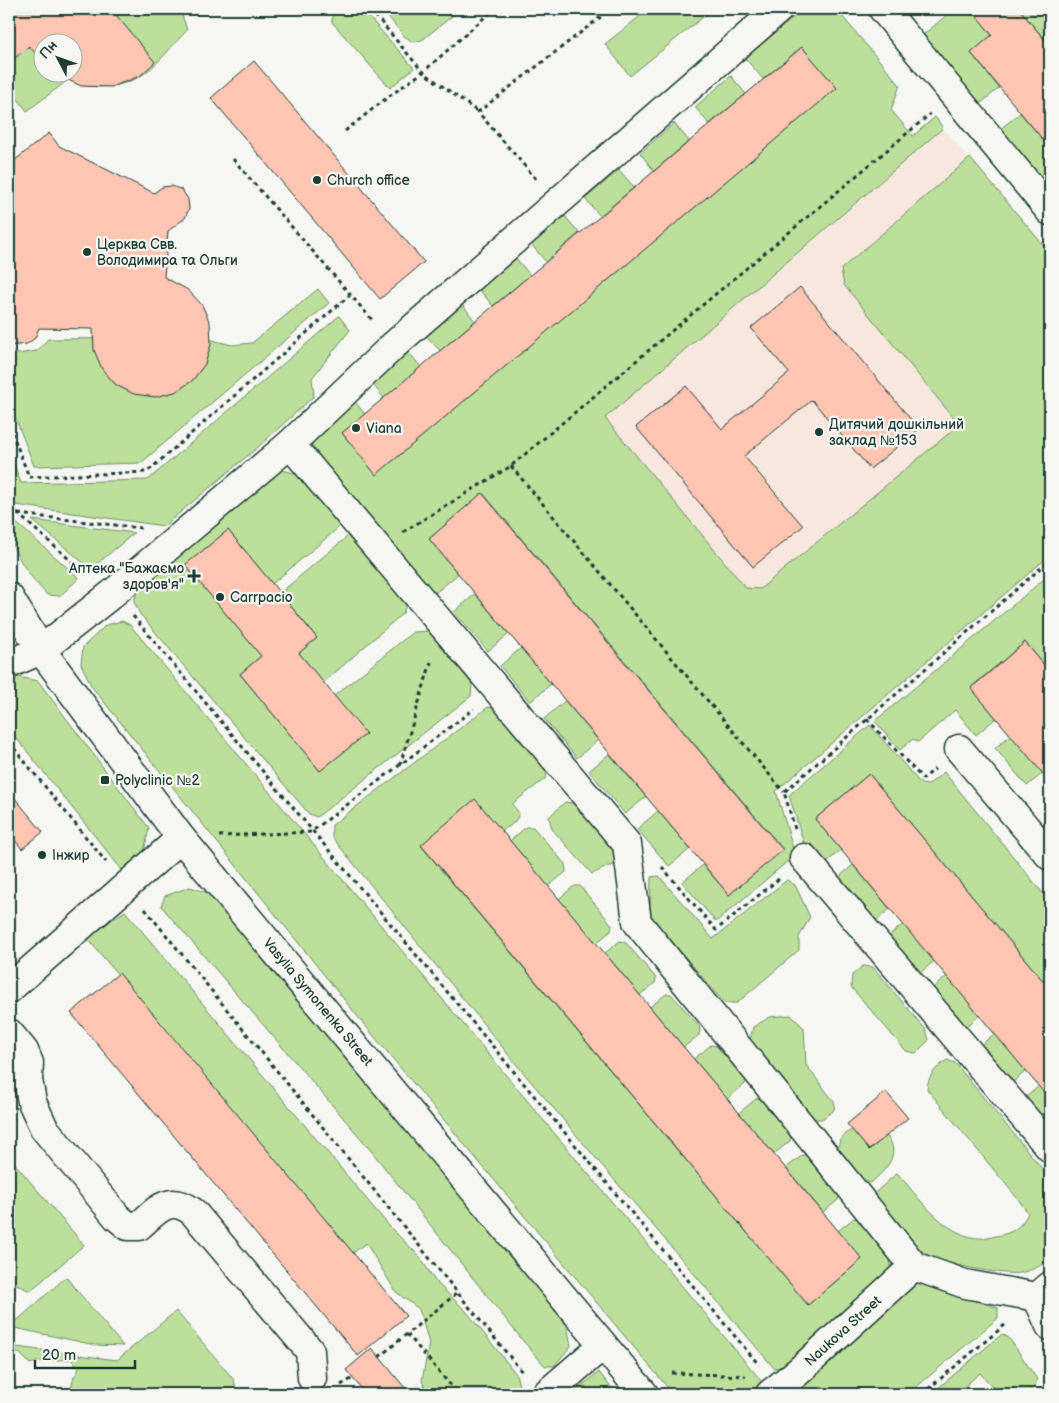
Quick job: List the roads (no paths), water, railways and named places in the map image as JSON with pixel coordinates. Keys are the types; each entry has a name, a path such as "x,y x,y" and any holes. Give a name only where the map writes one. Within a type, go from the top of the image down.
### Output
{"street":[{"path":"9,664 41,650 112,594 290,444 394,345 779,9"},
{"path":"883,9 1050,211"},
{"path":"290,444 627,844 636,922 914,1266 965,1284 1044,1292 1050,1326"},
{"name":"Vasylia Symonenka Street","path":"9,597 41,650 181,838 644,1394"},
{"path":"959,749 1050,856"},
{"path":"9,989 181,838"},
{"path":"804,858 1050,1148"},
{"path":"9,1033 24,1051 29,1063 28,1080 32,1102 44,1128 117,1217 128,1226 139,1226 158,1209 170,1203 183,1204 193,1212 310,1352 312,1378"},
{"name":"Naukova Street","path":"773,1387 914,1266"},
{"path":"537,1387 603,1345"}],"place":[{"name":"Church office","path":"317,180"},
{"name":"Церква Свв. Володимира та Ольги","path":"87,252"},
{"name":"Viana","path":"356,428"},
{"name":"Дитячий дошкільний заклад №153","path":"819,432"},
{"name":"Аптека \"Бажаємо здоров'я\"","path":"194,576"},
{"name":"Carrpacio","path":"220,597"},
{"name":"Polyclinic №2","path":"105,780"},
{"name":"Інжир","path":"42,855"}]}
